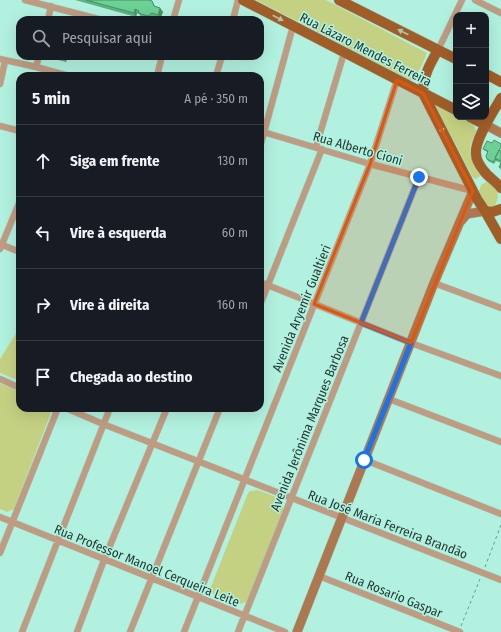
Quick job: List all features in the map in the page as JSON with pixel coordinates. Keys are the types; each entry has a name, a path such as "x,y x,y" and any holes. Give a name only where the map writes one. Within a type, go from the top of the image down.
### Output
{"main road":[{"name":"Rua Lázaro Mendes Ferreira","path":"243,0 453,108"},
{"path":"339,0 453,58"},
{"path":"438,50 425,76 423,93 477,199 501,239"},
{"path":"489,76 501,82"},
{"path":"501,98 477,142 475,153 490,179 501,188"},
{"path":"476,120 486,125"},
{"path":"473,190 476,185 490,179"},
{"path":"485,211 492,212 501,209"}],"street":[{"path":"25,0 87,16"},
{"path":"174,16 179,0"},
{"path":"233,16 238,0"},
{"path":"438,50 462,0"},
{"path":"475,0 501,13"},
{"path":"49,16 51,6"},
{"path":"264,124 293,26"},
{"path":"264,296 319,148 344,53"},
{"path":"0,84 3,60 54,72"},
{"path":"36,67 38,60"},
{"path":"158,72 161,60"},
{"path":"217,72 221,60"},
{"name":"Avenida Aryemir Gualtieri","path":"184,632 246,480 370,164 397,80"},
{"path":"486,125 501,133"},
{"path":"0,126 16,130"},
{"name":"Rua Alberto Cioni","path":"264,132 370,164 473,190"},
{"name":"Avenida Jerônima Marques Barbosa","path":"238,632 419,177"},
{"path":"297,632 434,283 473,190"},
{"path":"16,210 1,246 16,251"},
{"path":"459,224 467,214 485,211"},
{"path":"434,283 501,308"},
{"path":"264,284 411,343 501,376"},
{"path":"0,379 16,386"},
{"path":"389,399 501,442"},
{"path":"0,553 56,412"},
{"name":"Rua José Maria Ferreira Brandão","path":"75,412 153,444 501,580"},
{"path":"22,632 108,412"},
{"path":"77,632 104,560 165,412"},
{"path":"130,632 218,412"},
{"path":"364,460 501,514"},
{"name":"Rua Professor Manoel Cerqueira Leite","path":"0,517 285,632"},
{"name":"Rua Rosario Gaspar","path":"319,576 460,632"}],"highlighted area":[{"path":"397,80 423,93 473,191 411,343 314,304 370,164"}],"green space":[{"path":"256,0 326,0 427,53 414,79 410,80"},
{"path":"436,103 453,112 453,120 468,120 474,125 476,132 471,145 470,154 481,175 476,179 473,178 434,104"},
{"path":"486,182 494,186 498,192 498,199 494,207 488,207 478,195 481,185"},
{"path":"16,333 16,379 0,373 0,359"},
{"path":"0,383 16,390 16,412 51,412 14,509 7,512 0,509"},
{"path":"258,490 278,499 283,506 283,510 248,601 241,604 213,594 210,589 248,493 250,491"}],"building":[{"path":"86,0 149,0 152,1 154,6 160,8 158,15 152,13 148,16 138,13 139,11 135,9 134,13"},
{"path":"494,140 501,144 501,147 495,158 497,160 495,159 493,162 487,159 486,156 488,151 483,149 487,141 492,143"},
{"path":"499,150 501,151 501,161 495,158"}],"route":[{"path":"364,460 411,343 361,323 419,177"}]}
